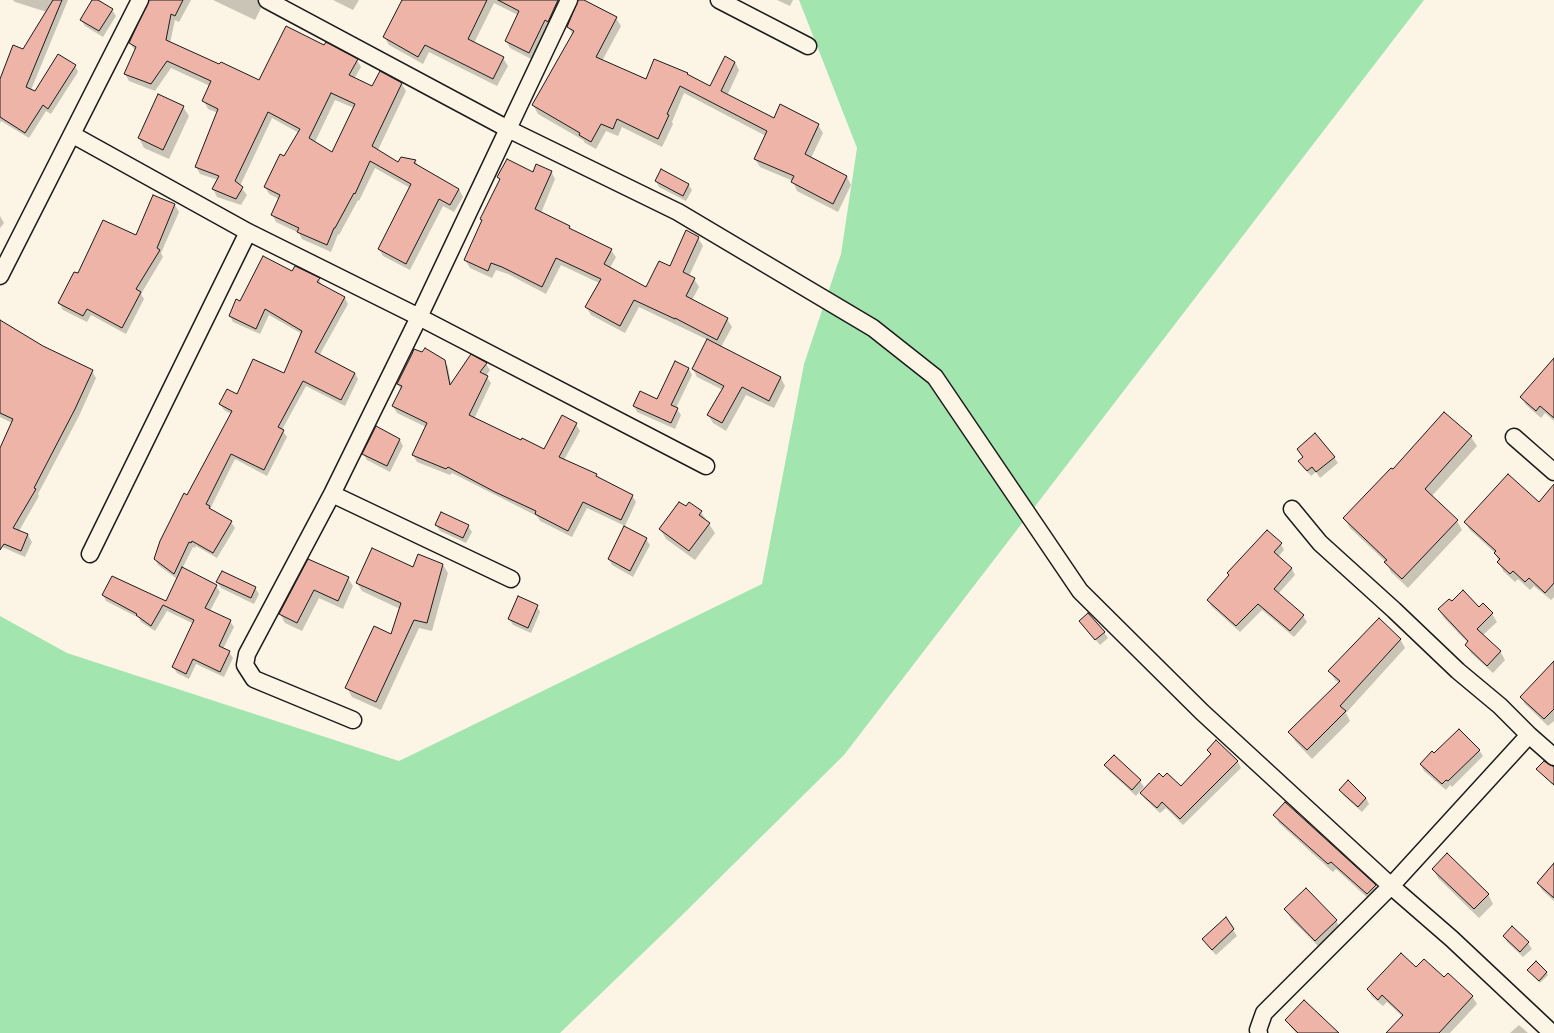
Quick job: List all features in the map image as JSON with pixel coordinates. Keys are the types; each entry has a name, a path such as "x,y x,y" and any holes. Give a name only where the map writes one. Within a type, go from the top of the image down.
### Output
{"street":[{"path":"0,276 140,0"},
{"path":"267,0 508,130 678,212 873,328 935,377 1080,591 1202,712 1391,886 1452,939 1552,1033"},
{"path":"353,720 254,679 245,665 247,654 332,494 419,317 569,0"},
{"path":"719,0 808,46"},
{"path":"72,135 248,232 419,317 706,466"},
{"path":"90,554 248,232"},
{"path":"1514,437 1554,472"},
{"path":"332,494 511,579"},
{"path":"1292,509 1320,543 1394,610 1458,671 1500,706 1554,757"},
{"path":"1259,1033 1258,1030 1264,1013 1391,886 1530,735"}],"green space":[{"path":"799,0 1424,0 844,755 560,1033 0,1033 0,616 67,653 399,761 762,584 804,364 841,254 857,148"}],"building":[{"path":"53,0 62,0 26,87 35,91 58,54 76,65 48,109 43,105 25,133 0,117 0,79 13,45 23,49"},
{"path":"92,0 98,0 113,9 99,31 80,20"},
{"path":"149,0 183,0 175,16 171,14 166,40 219,64 221,62 259,80 286,26 324,45 326,42 358,59 349,75 372,86 380,71 402,83 372,146 398,162 401,157 416,160 414,163 459,189 450,205 439,199 406,264 378,249 411,184 370,161 355,194 354,193 334,228 327,245 297,232 299,228 271,215 280,195 264,187 280,154 284,156 300,129 268,112 235,181 243,187 236,199 212,189 219,176 195,167 218,109 202,101 211,81 167,61 151,84 124,74 136,47 129,43","holes":["331,93 355,104 332,152 309,138"]},
{"path":"402,0 487,0 468,39 504,57 493,79 425,45 418,57 383,37"},
{"path":"498,0 558,0 548,22 545,20 529,53 505,41 519,11"},
{"path":"578,0 584,0 617,17 596,57 646,79 654,59 688,73 687,74 710,86 725,56 735,62 721,91 774,118 780,104 819,124 805,154 847,176 833,204 791,182 794,176 754,159 767,131 680,86 667,114 669,115 658,139 617,119 613,129 601,124 591,142 579,135 580,133 532,105 574,31 567,27"},
{"path":"158,94 184,106 163,150 138,138"},
{"path":"507,159 533,172 536,164 552,171 535,209 612,249 604,264 646,287 659,261 670,266 686,230 699,237 683,272 695,278 686,296 728,318 717,340 675,318 634,300 620,326 585,307 601,279 556,258 542,287 491,263 488,271 464,260 482,220 480,219 500,179 497,177"},
{"path":"661,169 689,184 683,196 655,181"},
{"path":"153,195 175,204 157,248 160,250 136,289 141,292 122,328 87,309 83,316 58,303 74,272 78,273 103,220 136,235"},
{"path":"263,256 292,271 295,266 320,278 317,282 345,297 315,352 355,373 341,400 303,381 278,427 284,430 264,470 231,454 206,504 210,506 209,508 232,521 213,553 192,541 191,543 189,542 174,574 154,559 160,541 184,493 187,495 232,411 219,404 227,389 237,394 253,359 284,373 302,331 265,309 256,329 229,316 236,299 240,301"},
{"path":"0,320 43,346 93,370 75,409 34,488 36,489 13,528 28,534 21,551 4,544 0,550 0,448 13,419 0,413"},
{"path":"707,339 781,377 769,401 742,387 722,423 707,415 724,386 692,369"},
{"path":"425,348 445,360 450,385 471,354 487,363 480,372 488,376 469,415 521,440 522,438 544,449 562,415 577,423 559,457 597,474 596,476 633,495 621,520 583,502 568,531 535,514 536,511 495,492 448,467 446,469 412,455 427,423 392,406 402,386 397,384 414,349 422,352"},
{"path":"1554,358 1554,418 1540,406 1536,411 1520,397"},
{"path":"675,361 689,368 671,405 678,408 671,423 633,406 640,391 657,399"},
{"path":"1444,412 1472,436 1425,489 1458,520 1402,579 1384,562 1387,560 1343,518 1391,468 1393,469"},
{"path":"376,426 400,439 387,466 362,454"},
{"path":"1315,433 1335,457 1316,472 1312,467 1307,471 1298,461 1303,457 1297,449"},
{"path":"1508,474 1539,502 1554,484 1554,583 1545,593 1529,578 1525,582 1513,571 1510,574 1497,562 1500,559 1494,553 1496,551 1464,522"},
{"path":"679,502 686,506 689,502 702,511 699,515 710,523 689,551 659,529"},
{"path":"441,512 469,525 463,538 435,525"},
{"path":"624,526 647,538 630,571 608,559"},
{"path":"1267,530 1282,543 1274,552 1292,568 1274,589 1304,615 1290,631 1258,604 1236,626 1207,600 1229,575 1227,573"},
{"path":"372,548 413,567 418,554 443,564 427,623 414,620 376,702 345,688 374,626 391,634 401,603 356,583"},
{"path":"308,559 349,577 338,601 314,590 297,623 279,614"},
{"path":"182,567 217,585 205,608 231,620 219,646 230,651 220,672 193,659 186,674 172,667 194,620 163,605 151,626 136,615 137,614 102,595 112,576 166,601"},
{"path":"222,571 256,587 251,598 216,582"},
{"path":"1463,590 1479,607 1483,603 1493,613 1477,629 1501,651 1487,666 1465,645 1468,641 1438,609 1449,599 1452,601"},
{"path":"518,596 538,605 528,628 508,619"},
{"path":"1088,613 1105,632 1095,640 1079,621"},
{"path":"1379,618 1401,639 1340,706 1346,711 1307,750 1288,732 1340,681 1328,671"},
{"path":"1554,661 1554,709 1544,719 1520,697"},
{"path":"1459,729 1480,750 1448,781 1446,780 1442,784 1420,764 1432,751 1434,753"},
{"path":"1216,740 1238,761 1180,819 1162,802 1157,808 1140,793 1159,773 1163,777 1167,773 1181,786 1211,754 1207,750"},
{"path":"1114,755 1141,780 1132,790 1104,765"},
{"path":"1544,761 1554,767 1554,785 1536,769"},
{"path":"1348,780 1366,798 1358,807 1339,790"},
{"path":"1285,802 1376,885 1367,894 1331,862 1328,864 1273,815"},
{"path":"1447,853 1489,894 1474,909 1432,869"},
{"path":"1554,863 1554,898 1537,883"},
{"path":"1306,888 1337,920 1315,941 1284,909"},
{"path":"1226,917 1234,929 1212,950 1202,939"},
{"path":"1512,926 1529,942 1520,952 1503,936"},
{"path":"1401,953 1416,967 1424,959 1444,977 1448,973 1473,996 1439,1033 1386,1033 1403,1015 1382,995 1378,1000 1367,989"},
{"path":"1536,961 1547,972 1539,981 1527,970"},
{"path":"1304,1000 1339,1033 1298,1033 1285,1020"}]}
